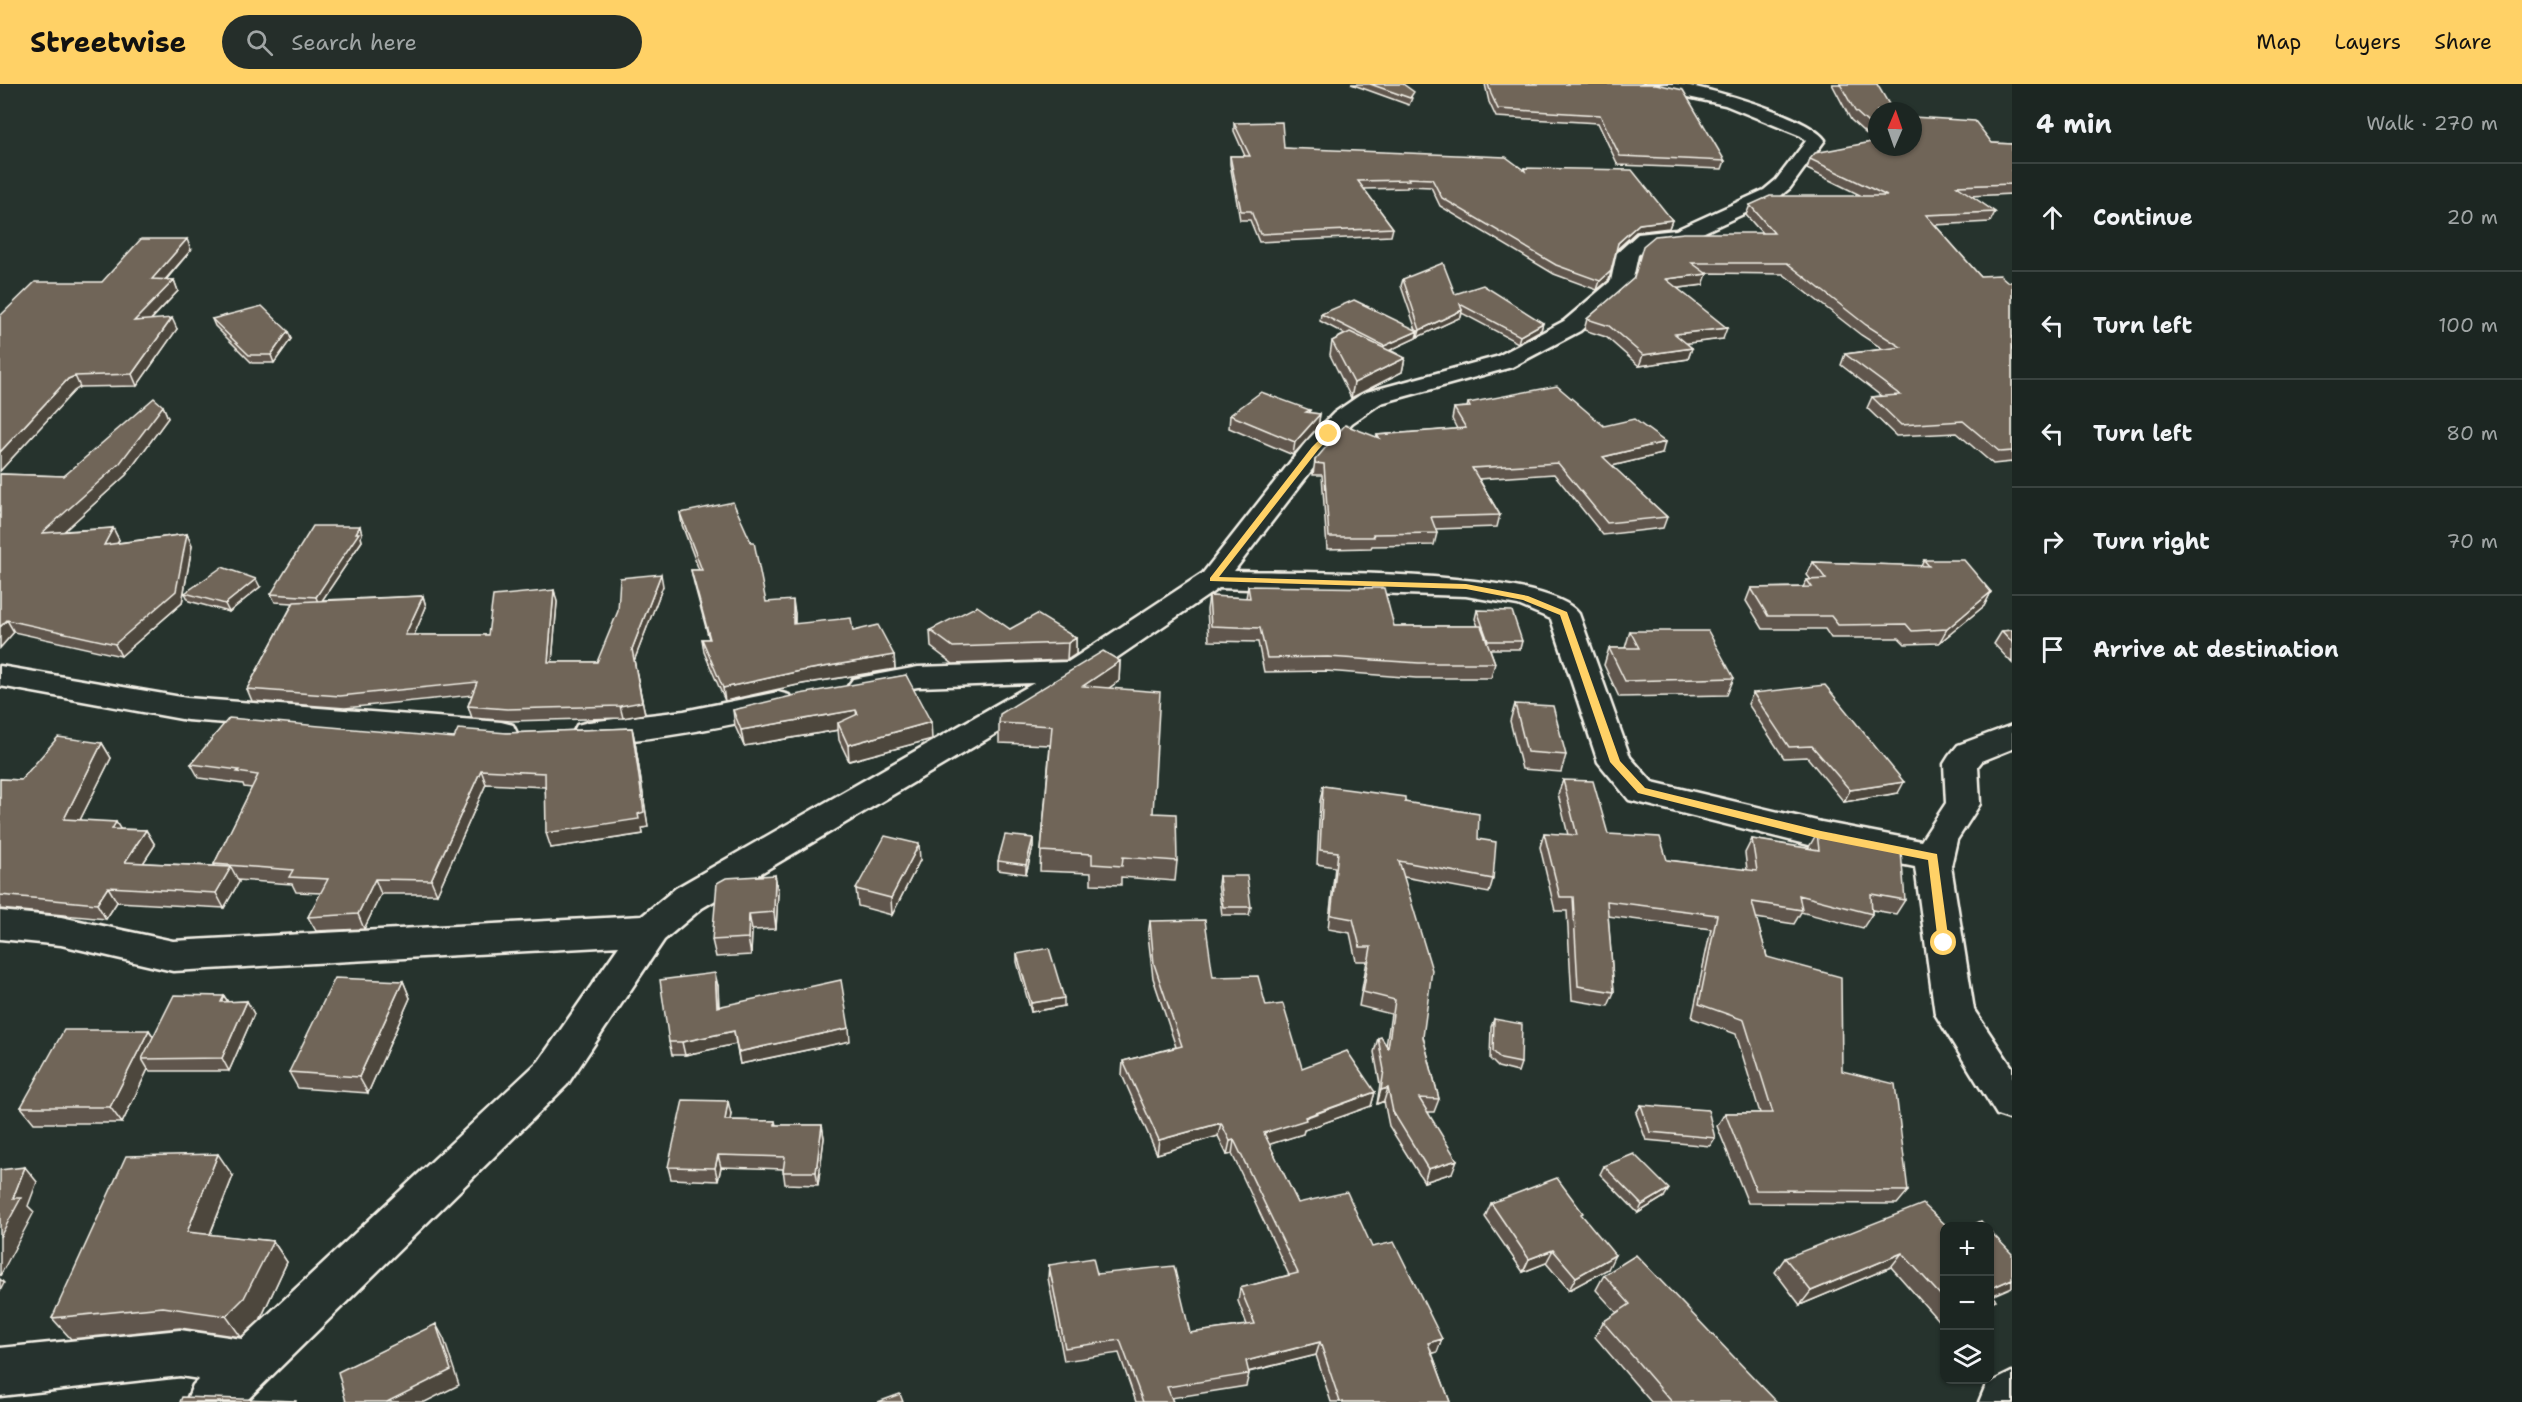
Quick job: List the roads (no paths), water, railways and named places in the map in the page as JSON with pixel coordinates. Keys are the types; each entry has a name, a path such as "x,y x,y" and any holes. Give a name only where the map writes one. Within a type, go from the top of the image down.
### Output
{"street":[{"path":"210,1402 553,1073 651,930 688,898 1075,672 1213,579 1315,448 1343,418 1372,398 1504,362 1572,326 1621,283 1628,253 1646,238 1680,236 1761,200 1783,184 1816,140 1808,132 1745,106 1653,84"},
{"path":"1213,579 1466,586 1525,597 1564,614 1615,762 1641,791 1821,835 1933,857"},
{"path":"564,734 634,729 742,712 817,694 918,677 1075,672"},
{"path":"0,676 187,709 532,734"},
{"path":"2012,736 1970,753 1961,764 1963,804 1954,814 1934,847 1933,857 1955,1014 2012,1102"},
{"path":"0,926 61,931 173,956 651,930"},
{"path":"0,1372 180,1353 250,1363"},
{"path":"2003,1402 2012,1396"}]}
